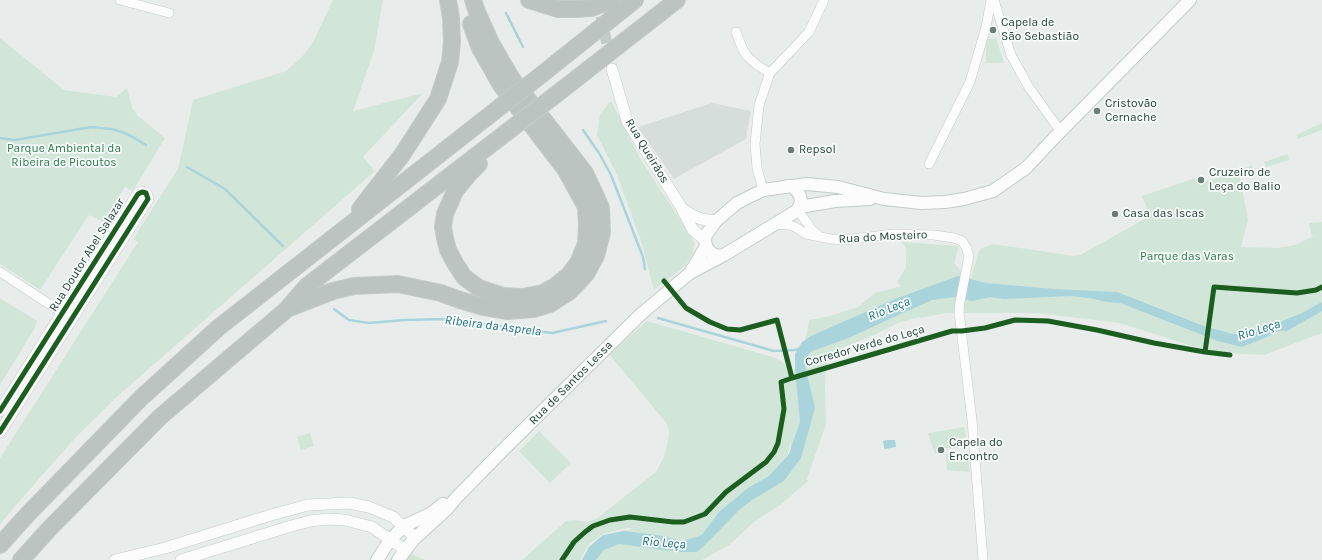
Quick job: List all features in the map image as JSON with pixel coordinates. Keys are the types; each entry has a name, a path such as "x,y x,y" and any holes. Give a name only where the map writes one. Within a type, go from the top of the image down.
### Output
{"highway":[{"path":"349,224 415,137 438,99 450,62 452,42 451,18 448,0"},
{"path":"462,0 480,48 501,84 565,169 586,206 586,244 578,264 569,275 554,287 543,293 523,298 503,296 479,288 464,277 448,250 443,227 445,214 455,191 469,174 503,143 507,132"},
{"path":"286,310 333,291 354,286 390,284 420,288 484,307 508,310 533,310 550,304 569,292 586,274 596,256 602,232 600,208 594,192 585,173 508,74 486,33 473,0"},
{"path":"529,0 558,9 575,9 591,8 612,0"},
{"path":"0,545 27,515 141,398 218,328 635,0"},
{"path":"21,560 50,528 160,418 286,310 307,286 677,0"}],"main road":[{"path":"787,186 793,187 800,196 801,201 799,208 835,201 884,199 922,203 945,202 964,199 993,191 1026,168 1190,0"},
{"name":"Rua de Santos Lessa","path":"690,274 705,243 706,234 716,221 737,203 763,190 807,184 838,188 884,199"},
{"name":"Rua de Santos Lessa","path":"398,560 414,540 447,509 456,498 580,373 641,314 690,274 724,255 799,208"},
{"path":"705,243 709,251 713,254 719,256 724,255"},
{"name":"Rua de Santos Lessa","path":"377,560 390,540 404,526 430,514 446,501 456,498"}],"street":[{"path":"120,0 169,13"},
{"path":"763,190 757,168 755,144 759,105 770,73 809,32 824,0"},
{"path":"929,164 970,82 986,28 991,0"},
{"path":"994,0 1011,55 1028,86 1061,132"},
{"path":"736,32 747,56 756,65 770,73"},
{"name":"Rua Queirãos","path":"612,69 627,121 681,207 693,230 705,243"},
{"name":"Rua Doutor Abel Salazar","path":"0,411 68,316 148,200 146,193 142,192 138,194 68,316 0,432"},
{"path":"806,221 815,204"},
{"name":"Rua Queirãos","path":"681,207 692,216 716,221"},
{"path":"799,208 812,230 820,237"},
{"name":"Rua do Mosteiro","path":"775,224 789,225 806,234 831,240 844,240 894,234 934,235 954,238 962,241 966,247 969,256 964,275 959,312 972,420 983,560"},
{"path":"0,272 68,316"},
{"path":"115,560 146,557 264,517 308,504 349,503 369,508 393,517 404,526 414,540"},
{"path":"264,517 269,533"},
{"path":"180,560 310,521 327,519 345,520 372,527 405,550"}],"shaded area":[{"path":"712,103 751,111 746,139 674,179 638,127"}],"green space":[{"path":"333,0 383,0 374,51 353,111 423,93 363,157 375,171 120,394 77,436 0,524 0,458 138,242 133,239 178,169 193,100 286,71 302,57 313,42"},
{"name":"Parque Ambiental da Ribeira de Picoutos","path":"0,38 64,90 116,97 127,88 132,108 138,116 165,138 133,191 125,187 103,222 89,215 40,290 0,264"},
{"path":"996,38 1004,63 984,63 986,62 986,39"},
{"path":"611,101 641,160 691,236 694,243 693,253 685,266 654,290 641,241 617,175 597,135 600,114"},
{"path":"1322,123 1322,130 1298,139 1296,135"},
{"path":"1288,154 1289,160 1266,167 1264,162"},
{"name":"Parque das Varas","path":"1252,165 1253,171 1240,176 1248,220 1241,247 1277,248 1295,245 1316,235 1312,236 1309,223 1322,222 1322,333 1264,355 1211,352 1120,323 1036,313 947,313 919,317 898,323 872,336 846,346 826,363 826,424 807,479 808,481 780,505 754,522 729,545 702,560 584,560 624,530 634,529 628,528 605,533 589,544 580,560 522,560 566,521 574,520 587,522 596,519 656,472 663,459 669,432 667,424 609,354 647,321 776,358 785,364 788,373 794,380 795,370 807,333 809,320 826,317 858,307 875,293 901,286 897,282 906,267 906,249 902,242 959,246 954,263 967,278 971,278 979,251 982,248 993,244 1074,256 1080,255 1150,216 1142,196 1195,178 1198,184","holes":["791,443 791,460 781,462 788,454"]},
{"path":"0,298 37,321 35,328 0,385"},
{"path":"964,427 968,448 945,448 940,446 935,455 928,433"},
{"path":"539,431 571,463 550,483 519,451"},
{"path":"310,433 314,446 301,450 297,437"},
{"path":"968,453 970,472 947,470 946,454"},
{"path":"409,553 423,559 425,560 406,560"}],"water":[{"name":"Rio Leça","path":"958,276 986,283 1054,289 1117,292 1204,326 1233,334 1239,334 1275,324 1302,313 1322,302 1322,311 1287,331 1278,331 1242,347 1218,341 1120,303 1089,298 1071,296 1004,299 990,297 972,301 954,297 932,300 849,338 812,351 808,355 810,358 805,366 815,408 801,458 784,481 752,500 739,510 697,552 679,552 619,544 604,550 596,560 582,560 589,547 603,535 623,531 657,535 683,541 702,535 719,512 748,488 769,476 789,454 800,422 795,354 802,342 811,336 895,299"},
{"path":"895,440 896,447 885,449 883,441"}],"waterway":[{"path":"506,13 523,47"},
{"name":"Ribeira da Asprela","path":"0,138 15,140 91,127 112,129 122,132 146,145"},
{"path":"583,130 599,153 611,175 643,257 645,269"},
{"name":"Ribeira da Asprela","path":"187,167 225,189 283,246"},
{"name":"Ribeira da Asprela","path":"334,309 349,320 369,323 446,319 552,333 606,321"},
{"name":"Ribeira da Asprela","path":"658,318 774,351 795,350 801,348"}],"tunnel":[{"path":"598,0 612,69"}],"cycle path":[{"path":"0,411 138,194 142,192 146,193 148,199 0,432"},
{"path":"664,281 686,308 710,322 727,329 740,330 777,320 792,378"},
{"path":"1205,352 1214,287 1297,293 1316,290 1322,287"},
{"name":"Corredor Verde do Leça","path":"562,560 574,542 585,532 593,526 610,520 630,517 684,522 705,514 726,492 766,462 774,452 778,443 784,409 781,382 792,378 952,331 985,328 1015,320 1048,321 1154,343 1230,355"}],"place":[{"name":"Capela de São Sebastião","path":"993,30"},
{"name":"Cristovão Cernache","path":"1097,111"},
{"name":"Repsol","path":"791,150"},
{"name":"Cruzeiro de Leça do Balio","path":"1201,180"},
{"name":"Casa das Iscas","path":"1115,214"},
{"name":"Capela do Encontro","path":"941,450"}]}
